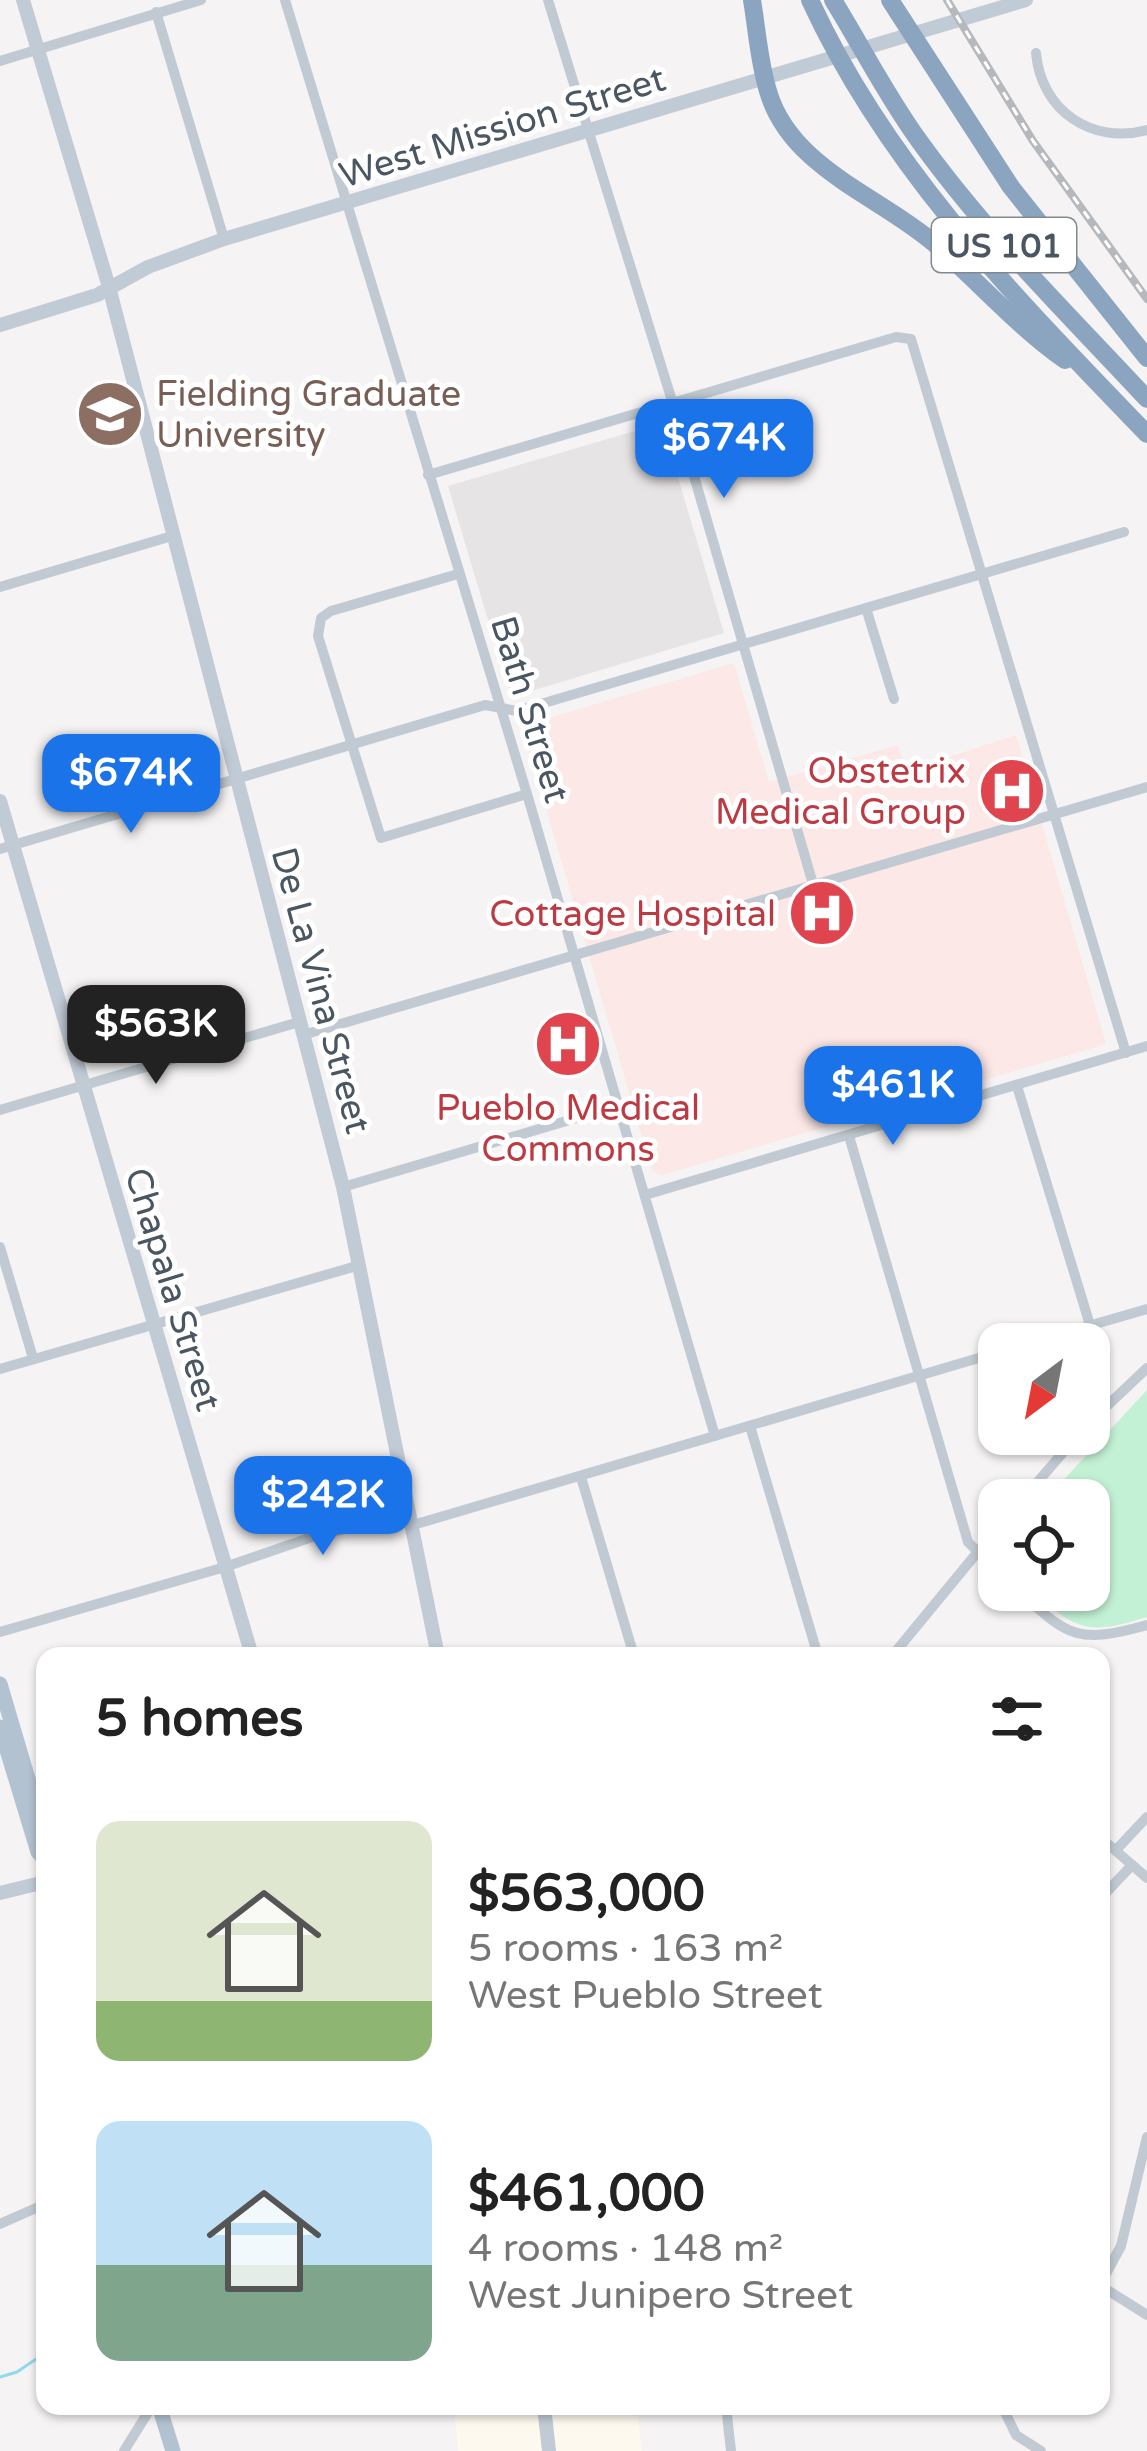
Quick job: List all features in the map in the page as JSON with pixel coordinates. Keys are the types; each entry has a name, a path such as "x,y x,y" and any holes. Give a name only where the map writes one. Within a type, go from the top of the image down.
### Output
{"highway":[{"path":"752,0 769,96 791,132 825,170 917,229 1035,339 1099,384"},
{"name":"US 101","path":"810,0 853,85 954,227 1147,434"},
{"name":"US 101","path":"833,0 918,140 965,202 1147,399"},
{"path":"890,0 1011,187 1147,358"}],"main road":[{"path":"0,1684 36,1806"},
{"path":"0,1727 36,1845"},
{"path":"159,2415 173,2451"}],"street":[{"name":"De La Vina Street","path":"23,0 109,287 343,1186 436,1647"},
{"path":"0,61 201,0"},
{"name":"Bath Street","path":"284,0 527,794 715,1436"},
{"path":"548,0 673,404 813,884"},
{"name":"West Mission Street","path":"0,325 93,296 148,267 224,239 1026,0"},
{"path":"156,12 224,239"},
{"path":"1036,53 1039,80 1073,119 1106,133 1147,130"},
{"path":"428,475 908,338 915,345 1126,1052"},
{"path":"6,847 485,705 517,711 1124,532"},
{"path":"0,587 172,536"},
{"path":"458,574 331,611 321,618 318,635 350,746 381,838 527,794"},
{"path":"866,608 894,699"},
{"path":"0,1110 574,954 1147,788"},
{"name":"Chapala Street","path":"0,801 6,847 82,1084 249,1647"},
{"path":"645,1195 1147,1046"},
{"path":"1017,1086 1089,1323"},
{"path":"343,1186 617,1106"},
{"path":"849,1136 968,1542 978,1555"},
{"path":"0,1247 33,1358"},
{"path":"0,1370 360,1264"},
{"path":"1097,1323 1147,1309"},
{"path":"0,1632 318,1535 412,1519 581,1477 978,1358"},
{"path":"1110,1403 1147,1368"},
{"path":"750,1426 816,1647"},
{"path":"1040,1479 1061,1455"},
{"path":"581,1477 631,1647"},
{"path":"899,1647 978,1549"},
{"path":"1042,1611 1079,1635 1112,1636 1147,1625"},
{"path":"1116,1850 1147,1817"},
{"path":"1110,1845 1147,1878"},
{"path":"1110,1888 1132,1864"},
{"path":"0,1893 36,1884"},
{"path":"1110,2267 1121,2246 1147,2138"},
{"path":"0,2224 36,2208"},
{"path":"1110,2290 1147,2315"},
{"path":"124,2451 150,2415"},
{"path":"545,2415 549,2451"},
{"path":"727,2415 731,2451"},
{"path":"1006,2415 1025,2451"},
{"path":"1016,2435 1040,2451"}],"shaded area":[{"path":"662,423 724,633 511,697 448,486"},
{"name":"Cottage Hospital","path":"734,663 769,782 898,745 906,771 1016,735 1106,1044 662,1175 652,1171 522,726"},
{"path":"454,2415 638,2415 642,2451 458,2451"}],"green space":[{"path":"1147,1390 1147,1617 1111,1626 1085,1626 1057,1611 1110,1611 1110,1479 1064,1479 1087,1455 1110,1455 1110,1430"}],"waterway":[{"path":"0,2377 36,2359"}],"railway":[{"path":"947,0 1033,141 1147,299"}],"place":[{"name":"Fielding Graduate University","path":"110,414"},
{"name":"Obstetrix Medical Group","path":"1012,791"},
{"name":"Cottage Hospital","path":"822,913"},
{"name":"Pueblo Medical Commons","path":"568,1044"}]}
